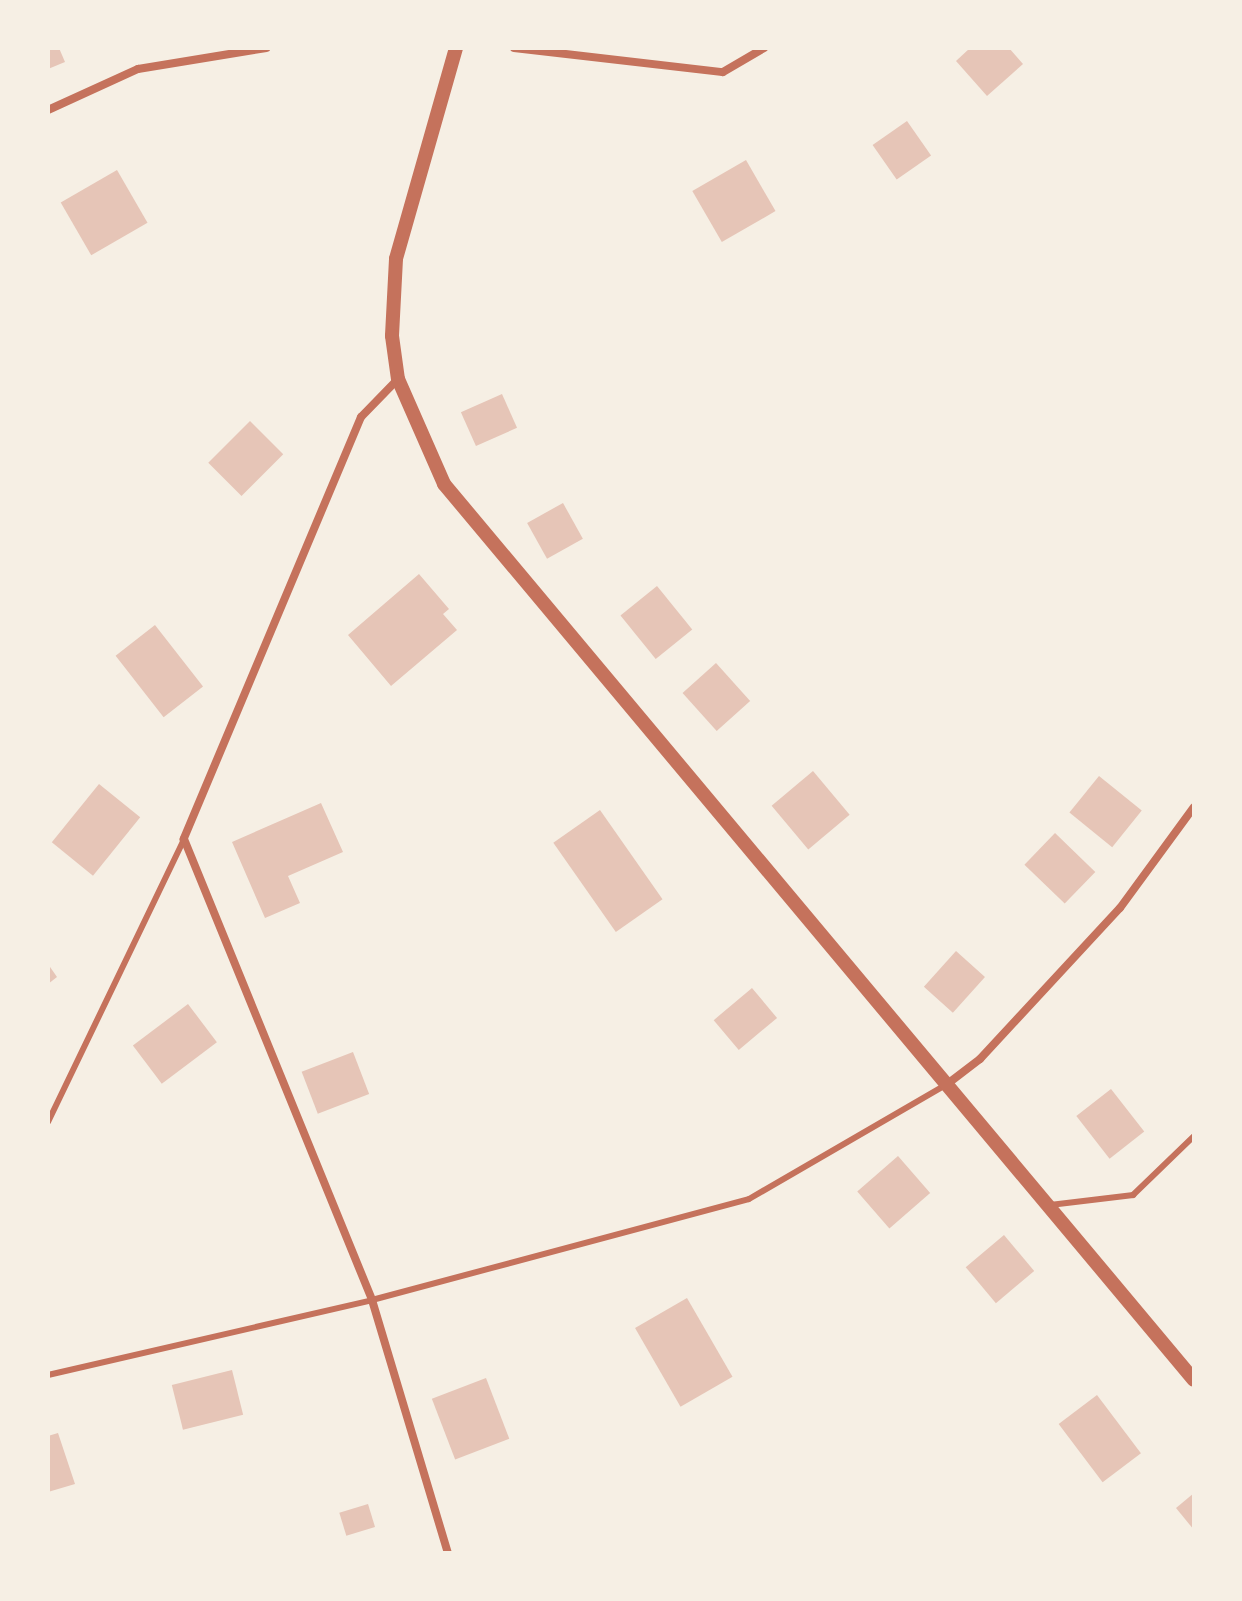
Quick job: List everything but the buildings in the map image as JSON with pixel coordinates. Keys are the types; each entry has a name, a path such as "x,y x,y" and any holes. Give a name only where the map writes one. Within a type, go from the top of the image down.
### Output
{"street":[{"path":"48,110 138,69 266,48"},
{"path":"456,48 396,259 398,379 444,484 1194,1380"},
{"path":"514,48 723,72 764,48"},
{"path":"398,379 361,417 184,839 372,1300 448,1553"},
{"path":"946,1085 980,1059 1120,908 1194,807"}],"lane":[{"path":"48,1122 184,839"},
{"path":"48,1375 372,1300 749,1199 946,1085"},
{"path":"1049,1205 1133,1195 1194,1136"}]}
